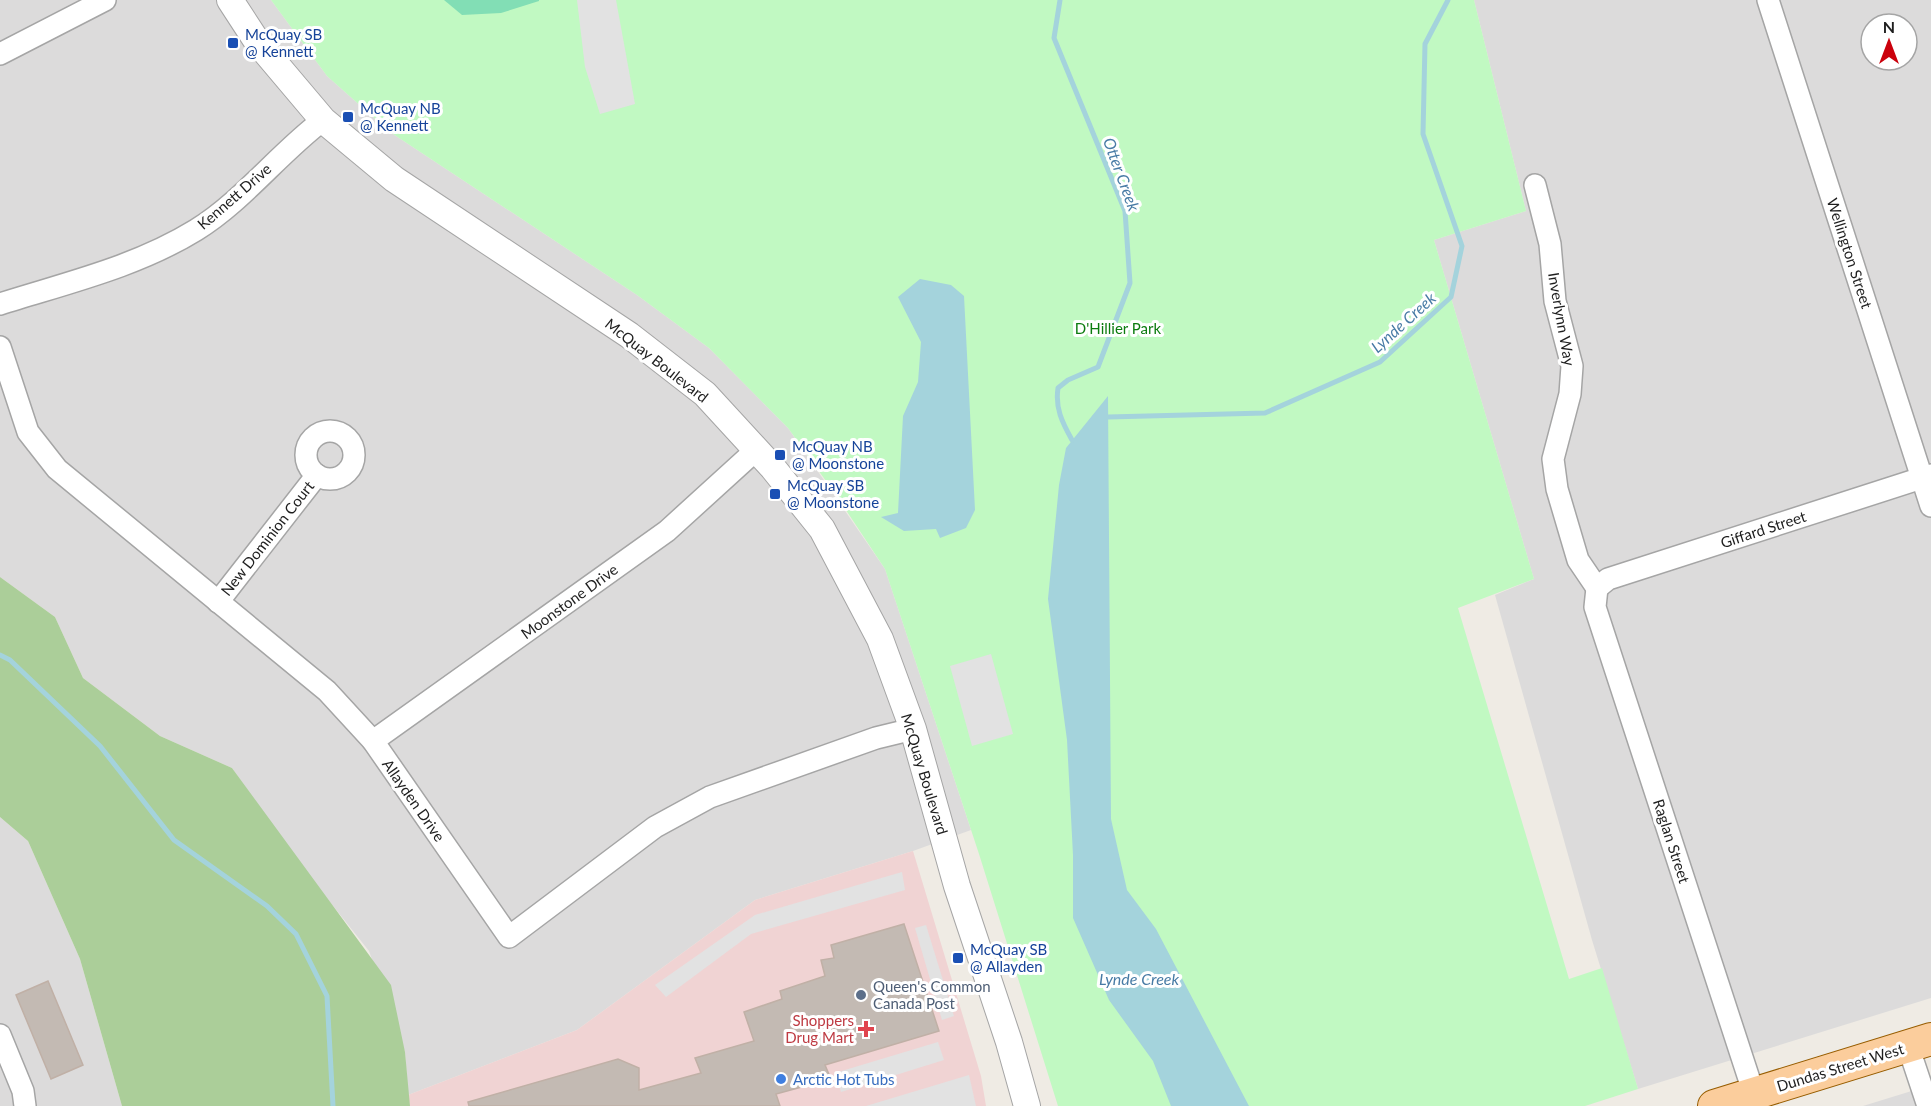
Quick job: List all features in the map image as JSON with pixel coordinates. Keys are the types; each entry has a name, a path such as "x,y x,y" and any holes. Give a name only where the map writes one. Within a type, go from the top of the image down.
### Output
{"main road":[{"name":"Dundas Street West","path":"1714,1106 1920,1042"}],"street":[{"path":"0,54 105,0"},
{"name":"McQuay Boulevard","path":"230,0 258,43 323,120 394,179 629,335 705,394 756,450 822,529 880,639 913,729 957,886 1009,1042 1027,1106"},
{"name":"Wellington Street","path":"1768,0 1927,477 1931,506"},
{"name":"Kennett Drive","path":"0,304 150,256 188,235 238,197 300,138 323,120"},
{"name":"Inverlynn Way","path":"1535,185 1550,244 1555,301 1572,366 1570,394 1553,459 1557,489 1578,560 1597,588"},
{"name":"Allayden Drive","path":"0,347 28,432 57,470 327,691 373,741 509,937 655,827 710,797 876,738 913,729"},
{"name":"Moonstone Drive","path":"373,741 667,531 733,474 756,450"},
{"name":"New Dominion Court","path":"218,602 317,475"},
{"name":"Giffard Street","path":"1597,588 1608,579 1927,477"},
{"name":"Raglan Street","path":"1597,588 1595,607 1754,1094"},
{"path":"0,1035 23,1091 25,1106"},
{"path":"1920,1042 1928,1106"}],"shaded area":[{"path":"0,0 271,0 327,76 390,132 637,295 709,348 788,428 885,569 971,830 913,851 755,900 577,1030 408,1095 405,1052 369,951 302,867 232,768 160,736 83,678 55,617 0,577"},
{"path":"577,0 616,0 635,104 600,114 585,67"},
{"path":"1474,0 1931,0 1931,998 1638,1089 1592,940 1495,595 1534,579 1434,240 1526,211"},
{"path":"991,654 1013,734 972,746 950,666"},
{"path":"0,817 28,841 80,959 122,1106 0,1106"},
{"path":"913,851 981,1076 986,1106 410,1106 408,1095 577,1030 755,900"},
{"path":"902,872 905,890 751,934 666,997 655,985 755,915"},
{"path":"926,925 954,1016 942,1020 915,928"},
{"path":"938,1042 944,1060 841,1092 835,1073"},
{"path":"969,1075 976,1106 866,1106"},
{"path":"1931,1085 1931,1106 1863,1106"}],"green space":[{"name":"D'Hillier Park","path":"271,0 1474,0 1526,211 1434,240 1534,579 1458,608 1569,979 1602,968 1638,1089 1585,1106 1058,1106 979,854 885,569 836,495 788,428 709,348 637,295 390,132 327,76"},
{"path":"444,0 539,1 501,13 462,15"},
{"path":"0,577 55,617 83,678 160,736 232,768 391,985 405,1052 410,1106 122,1106 80,959 28,841 0,817"}],"water":[{"path":"920,279 951,285 964,296 975,510 966,528 940,538 936,529 904,531 881,517 898,513 903,416 918,382 921,342 898,297"},
{"name":"Lynde Creek","path":"1108,396 1111,819 1127,890 1156,929 1249,1106 1171,1106 1153,1061 1109,1000 1073,918 1073,855 1067,740 1048,599 1059,485 1066,448"}],"building":[{"path":"904,924 939,1031 825,1065 831,1079 776,1094 780,1106 469,1106 468,1102 618,1059 639,1068 639,1090 701,1073 695,1058 754,1041 744,1012 782,999 780,991 825,976 821,960 834,958 831,945"},
{"path":"48,981 83,1065 51,1079 16,995"}],"waterway":[{"name":"Otter Creek","path":"1060,0 1054,38 1125,211 1130,283 1098,367 1068,380 1058,388 1060,415 1072,440"},
{"name":"Lynde Creek","path":"1108,417 1265,413 1380,362 1451,297 1462,246 1423,134 1425,44 1448,0"},
{"path":"0,655 10,660 100,746 174,840 267,906 296,934 327,996 333,1106"}],"place":[{"name":"McQuay SB @ Kennett","path":"233,43"},
{"name":"McQuay NB @ Kennett","path":"348,117"},
{"name":"McQuay NB @ Moonstone","path":"780,455"},
{"name":"McQuay SB @ Moonstone","path":"775,494"},
{"name":"McQuay SB @ Allayden","path":"958,958"},
{"name":"Queen's Common Canada Post","path":"861,995"},
{"name":"Shoppers Drug Mart","path":"866,1029"},
{"name":"Arctic Hot Tubs","path":"781,1079"}]}
